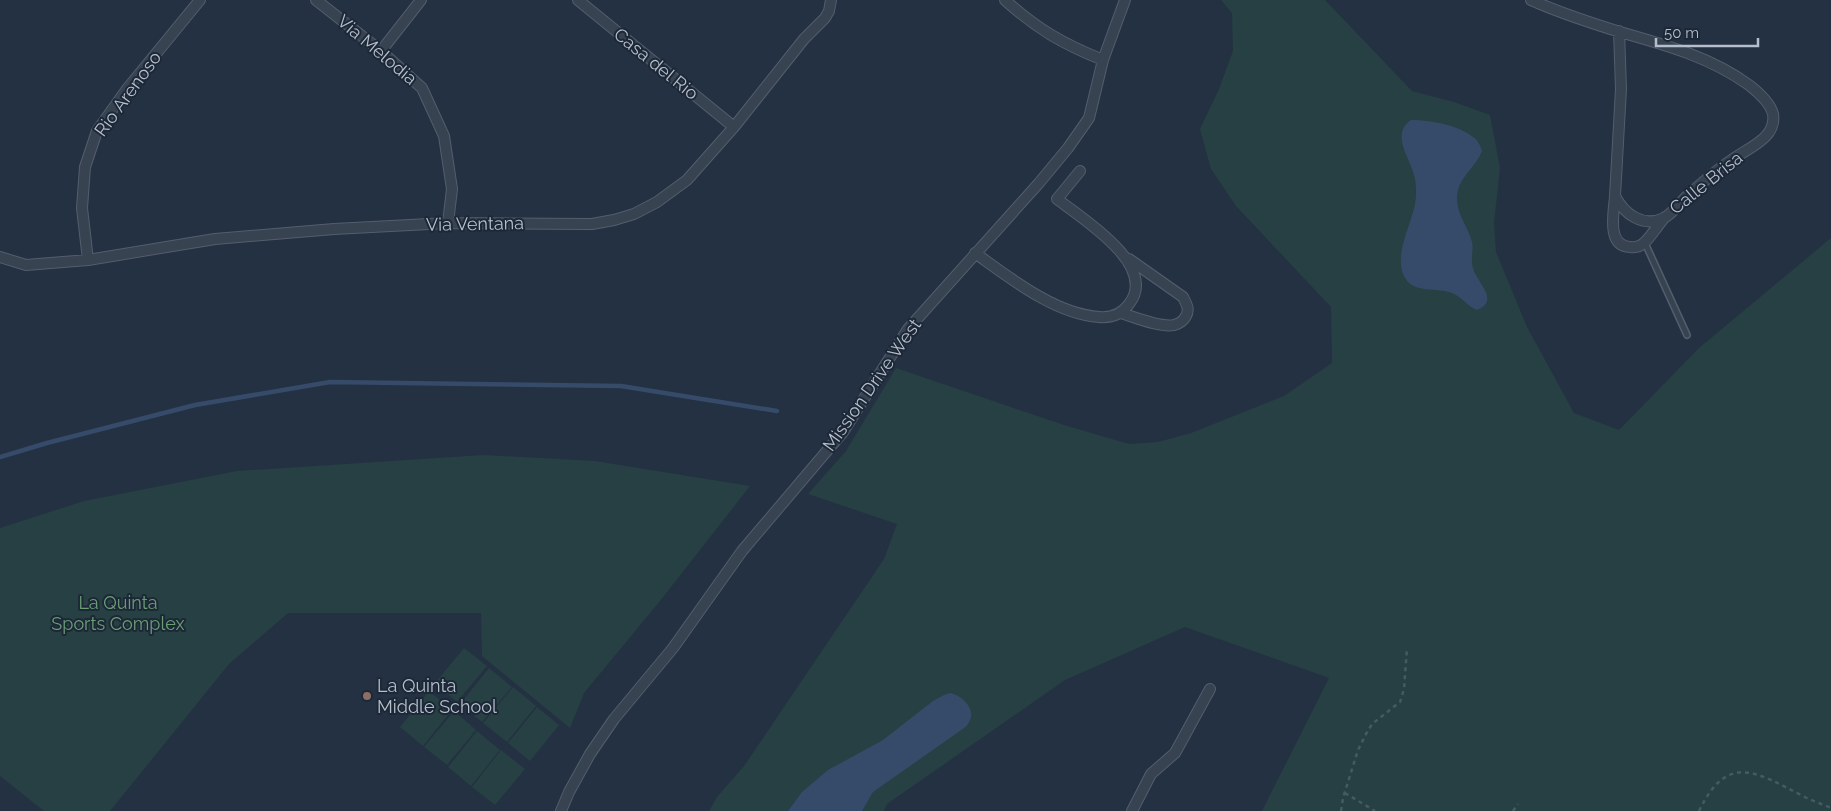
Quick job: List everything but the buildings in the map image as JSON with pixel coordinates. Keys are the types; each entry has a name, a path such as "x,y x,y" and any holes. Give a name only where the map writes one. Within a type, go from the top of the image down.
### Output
{"street":[{"name":"Rio Arenoso","path":"88,260 82,208 85,167 97,131 127,89 200,0"},
{"name":"Via Melodia","path":"316,0 381,51 422,88 444,136 452,189 448,223"},
{"path":"381,51 421,0"},
{"name":"Casa del Rio","path":"578,0 734,128"},
{"path":"1005,0 1039,29 1103,60"},
{"name":"Mission Drive West","path":"561,811 590,754 614,719 672,648 742,551 843,432 908,329 1062,155 1089,118 1103,60 1125,0"},
{"name":"Calle Brisa","path":"1531,0 1705,59 1735,75 1760,94 1769,105 1773,114 1772,124 1764,139 1704,181 1665,217 1652,221 1640,220 1629,215 1620,206 1615,196"},
{"name":"Via Ventana","path":"0,257 26,265 88,260 215,239 334,229 448,223 592,224 621,218 634,214 657,202 687,180 734,128 804,40 825,18 831,3"},
{"path":"1619,31 1621,90 1614,235 1625,246 1639,246 1645,242 1665,217"},
{"path":"975,253 1023,288 1056,305 1100,317 1121,313 1133,300 1137,283 1134,271 1110,241 1057,198 1080,172"},
{"path":"1121,313 1174,326 1181,322 1188,311 1187,304 1183,298 1122,254"},
{"path":"1132,811 1151,774 1176,753 1210,688"}],"lane":[{"path":"1645,242 1687,335"}],"path":[{"path":"1341,811 1358,750 1366,734 1372,724 1400,702 1404,689 1407,648"},
{"path":"1699,811 1718,782 1736,772 1761,775 1804,797 1831,808"},
{"path":"1345,793 1375,811"},
{"path":"1513,811 1518,804"}],"green space":[{"path":"1221,0 1325,0 1412,91 1454,102 1490,115 1500,168 1494,223 1496,252 1527,327 1574,413 1619,430 1699,348 1831,238 1831,811 1262,811 1329,678 1185,627 1065,680 887,804 884,811 709,811 717,797 744,766 884,559 897,524 808,494 846,451 896,368 1064,425 1129,444 1158,442 1191,433 1284,396 1332,363 1331,307 1236,206 1211,169 1200,129 1219,89 1233,51 1232,13"},
{"name":"La Quinta Sports Complex","path":"483,455 595,461 750,486 660,601 584,693 570,728 482,656 481,613 288,613 229,664 110,811 44,811 0,776 0,528 84,501 237,471"},
{"path":"464,648 487,666 457,702 435,683"},
{"path":"489,668 512,687 482,722 460,704"},
{"path":"513,687 536,706 507,742 483,723"},
{"path":"429,691 452,710 423,746 400,727"},
{"path":"537,707 559,725 530,761 508,743"},
{"path":"454,711 476,730 447,765 424,747"},
{"path":"477,731 500,750 471,786 448,767"},
{"path":"501,750 525,769 495,805 472,787"}],"water":[{"path":"1411,120 1435,122 1460,129 1475,138 1482,151 1460,185 1457,198 1459,212 1472,242 1473,268 1487,296 1484,306 1477,310 1450,292 1412,285 1408,282 1403,272 1401,262 1404,239 1415,205 1416,194 1415,177 1402,139 1402,132"},
{"path":"950,693 963,700 970,708 971,717 968,724 873,792 862,811 788,811 802,792 828,770 883,740 933,701"}],"waterway":[{"path":"0,457 195,405 330,382 621,386 777,411"}],"place":[{"name":"La Quinta Middle School","path":"367,696"}]}
